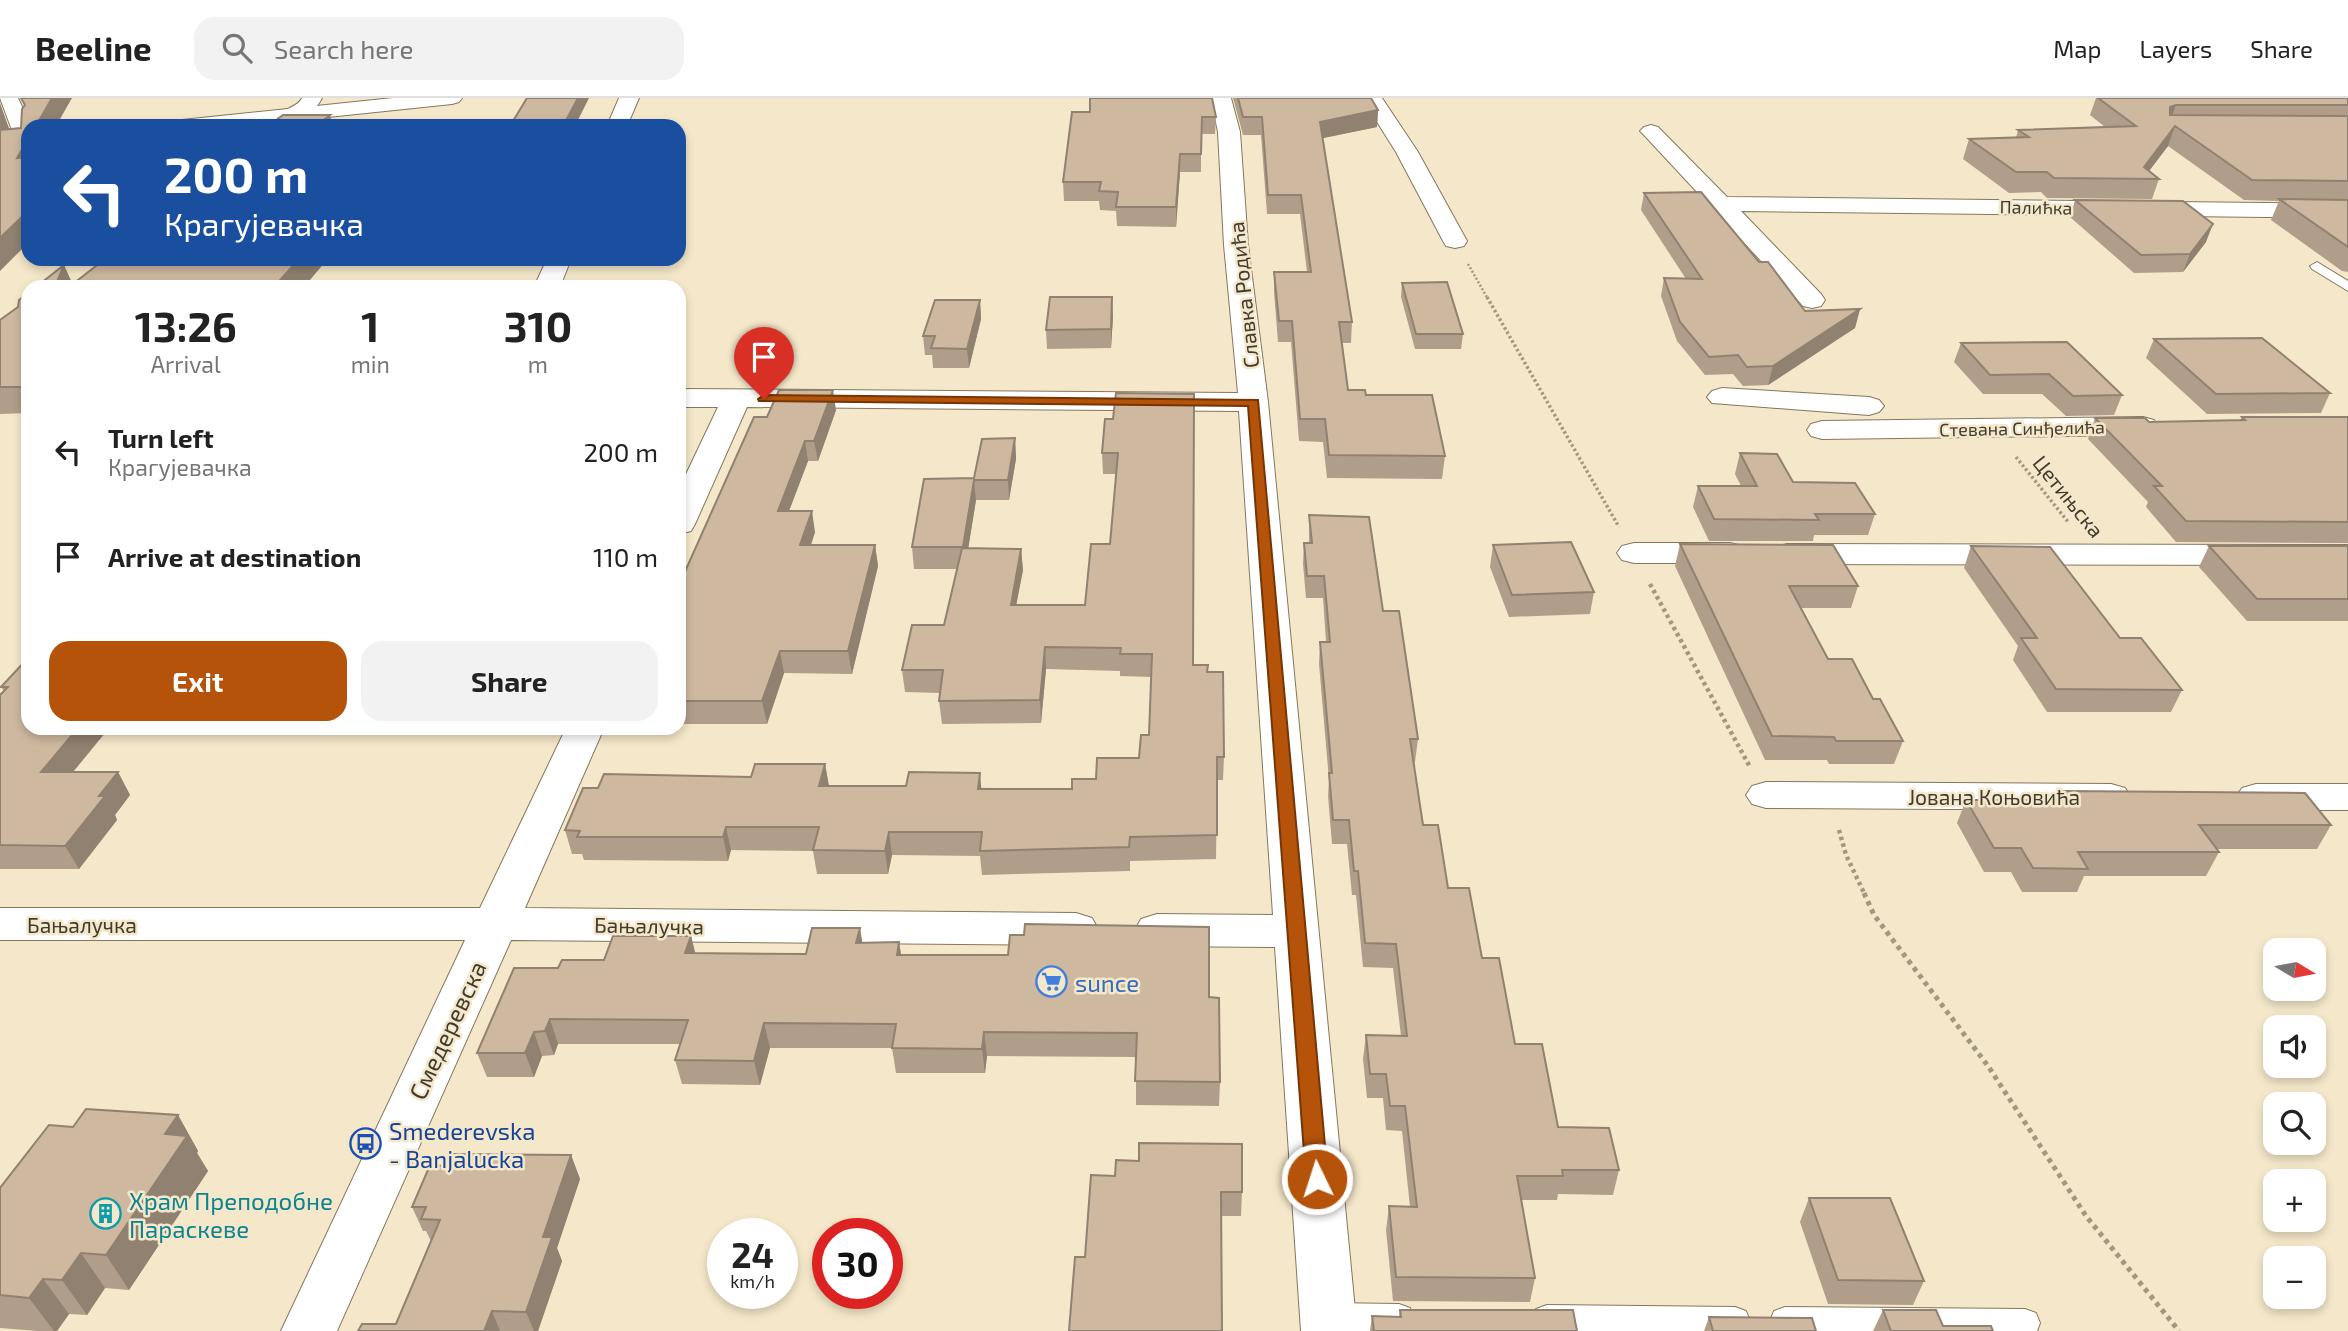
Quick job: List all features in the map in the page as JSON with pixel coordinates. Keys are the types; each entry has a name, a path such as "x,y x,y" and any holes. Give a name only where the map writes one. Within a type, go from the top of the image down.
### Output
{"street":[{"path":"8,98 21,127"},
{"path":"287,119 308,106 312,98"},
{"path":"299,119 452,98"},
{"path":"620,119 629,98"},
{"name":"Славка Родића","path":"1221,98 1230,132 1237,245 1253,402 1328,1324"},
{"path":"1372,98 1408,152 1455,241"},
{"path":"1651,131 1724,204 1812,300"},
{"path":"0,144 21,142"},
{"name":"Палићка","path":"1724,204 2348,211"},
{"path":"1722,397 1973,415 1996,420 2000,428"},
{"path":"686,398 1253,402"},
{"path":"686,509 737,398"},
{"name":"Стевана Синђелића","path":"1822,430 2173,426"},
{"path":"1634,553 2348,555"},
{"name":"Смедеревска","path":"309,1331 582,735"},
{"name":"Јована Коњовића","path":"1766,794 2152,797"},
{"path":"2222,797 2348,797"},
{"name":"Бањалучка","path":"0,924 496,924 1297,931"}],"lane":[{"path":"2318,266 2348,287"},
{"path":"1328,1324 1425,1318"},
{"path":"1523,1319 2025,1323"}],"path":[{"path":"1455,241 1634,553 1766,794"},
{"name":"Цетињска","path":"2000,428 2028,470 2095,554"},
{"path":"1830,796 1846,855 1874,915 1988,1066 2086,1216 2179,1331"}],"building":[{"path":"21,98 52,98 40,119 21,119 25,105"},
{"path":"527,98 578,98 567,119 514,119"},
{"path":"1090,98 1212,98 1216,117 1202,117 1201,154 1180,154 1176,207 1116,207 1118,192 1099,191 1101,182 1063,182 1072,112 1090,112"},
{"path":"1238,98 1371,98 1378,110 1320,122 1352,322 1339,322 1348,390 1365,390 1366,395 1432,395 1445,456 1329,455 1325,419 1300,419 1292,321 1279,321 1274,272 1311,272 1301,195 1268,195 1262,117 1243,117"},
{"path":"2098,98 2348,98 2348,105 2176,105 2170,107 2170,115 2348,116 2348,181 2252,180 2175,126 2144,167 2159,179 2054,178 2047,172 2016,172 1969,139 2029,137 2018,130 2136,126"},
{"path":"283,115 330,115 325,119 278,119"},
{"path":"21,128 21,151 17,158 21,158 21,218 0,238 0,130"},
{"path":"1701,192 1759,262 1768,262 1805,311 1860,309 1773,366 1747,367 1738,355 1709,357 1680,322 1664,278 1702,279 1644,193"},
{"path":"2279,199 2348,200 2348,247"},
{"path":"2075,200 2183,201 2213,224 2190,254 2141,255"},
{"path":"63,266 64,266 58,280 45,280"},
{"path":"96,266 293,266 280,280 78,280"},
{"path":"1447,282 1463,334 1416,334 1402,283"},
{"path":"1050,297 1112,297 1111,329 1046,330"},
{"path":"21,298 21,387 0,387 0,320 18,307"},
{"path":"935,300 980,300 967,349 931,348 935,336 923,336"},
{"path":"2262,338 2330,393 2216,394 2154,339"},
{"path":"2067,342 2122,395 2073,396 2049,374 1990,375 1961,343"},
{"path":"779,390 833,390 814,441 805,441 778,511 812,511 800,545 875,545 848,651 780,651 762,701 686,701 686,569 754,417 767,417"},
{"path":"1116,393 1194,394 1193,665 1208,665 1207,672 1223,672 1224,757 1217,757 1217,835 1130,837 1129,847 980,851 982,832 889,832 885,851 813,850 819,827 726,827 723,837 577,837 580,831 565,830 583,788 598,788 604,774 751,777 755,764 825,764 819,786 906,786 909,772 980,773 978,789 1072,789 1072,779 1096,779 1097,758 1139,758 1141,735 1149,735 1152,654 1120,654 1121,648 1045,647 1040,700 939,701 943,670 902,670 912,625 944,625 962,548 1021,549 1011,605 1085,605 1091,544 1110,544 1118,453 1102,453 1105,419 1113,419"},
{"path":"2242,417 2348,417 2348,522 2186,521 2154,486 2162,486 2095,418 2145,418 2149,422 2245,420"},
{"path":"1015,438 1008,480 974,480 963,547 912,547 924,479 974,478 982,439"},
{"path":"1740,453 1777,454 1793,482 1855,483 1875,514 1815,514 1819,520 1714,519 1698,486 1757,486"},
{"path":"1309,515 1369,517 1383,611 1399,611 1418,739 1410,739 1423,825 1438,825 1448,888 1469,888 1482,958 1499,958 1515,1044 1542,1044 1558,1127 1609,1128 1619,1170 1562,1170 1563,1176 1517,1176 1535,1278 1396,1277 1389,1206 1417,1207 1405,1106 1390,1106 1386,1074 1370,1074 1366,1035 1407,1036 1396,944 1365,943 1358,871 1354,871 1349,820 1333,820 1329,773 1332,773 1320,642 1330,642 1324,576 1307,576 1304,543 1312,543"},
{"path":"1571,542 1594,592 1512,595 1493,545"},
{"path":"1680,544 1833,545 1858,586 1789,586 1828,659 1852,659 1873,699 1880,699 1903,741 1836,741 1834,737 1772,736"},
{"path":"1971,546 2050,547 2120,638 2141,638 2182,690 2056,689 2021,638 2037,638"},
{"path":"2209,546 2348,546 2348,599 2257,599"},
{"path":"21,666 21,735 72,735 41,772 118,772 99,796 105,796 65,846 0,845 0,695 8,687 1,687"},
{"path":"2062,791 2305,793 2331,825 2199,825 2219,852 2078,852 2088,869 2033,868 2021,848 1994,848 1966,800 2068,800"},
{"path":"1025,924 1209,927 1209,997 1219,998 1220,1082 1135,1081 1137,1033 984,1032 982,1049 892,1048 896,1024 764,1023 754,1061 675,1060 688,1020 550,1019 545,1031 534,1032 525,1053 477,1053 514,968 558,968 562,960 604,960 613,936 691,936 685,953 806,954 812,928 860,928 856,943 899,942 897,955 1008,955 1010,935 1024,935"},
{"path":"86,1109 178,1115 165,1134 187,1136 106,1255 81,1253 62,1280 43,1279 29,1298 0,1295 0,1188 49,1125 73,1127"},
{"path":"1139,1143 1242,1144 1242,1192 1221,1192 1222,1331 1069,1331 1075,1257 1085,1257 1091,1175 1115,1176 1116,1160 1139,1161"},
{"path":"449,1154 571,1155 543,1237 552,1237 526,1312 492,1311 484,1331 358,1331 362,1324 396,1324 440,1220 421,1219 426,1207 412,1207 430,1165 444,1166"},
{"path":"1809,1198 1890,1198 1924,1281 1838,1280"},
{"path":"1400,1310 1573,1310 1577,1331 1374,1331 1372,1316 1401,1317"},
{"path":"1883,1310 1936,1310 1943,1326 1991,1326 1993,1331 1891,1331"},
{"path":"1709,1317 1812,1318 1816,1331 1713,1331"}],"place":[{"name":"sunce","path":"1052,982"},
{"name":"Smederevska - Banjalucka","path":"366,1144"},
{"name":"Храм Преподобне Параскеве","path":"106,1214"}],"route":[{"path":"764,399 1253,402 1317,1179"}]}
